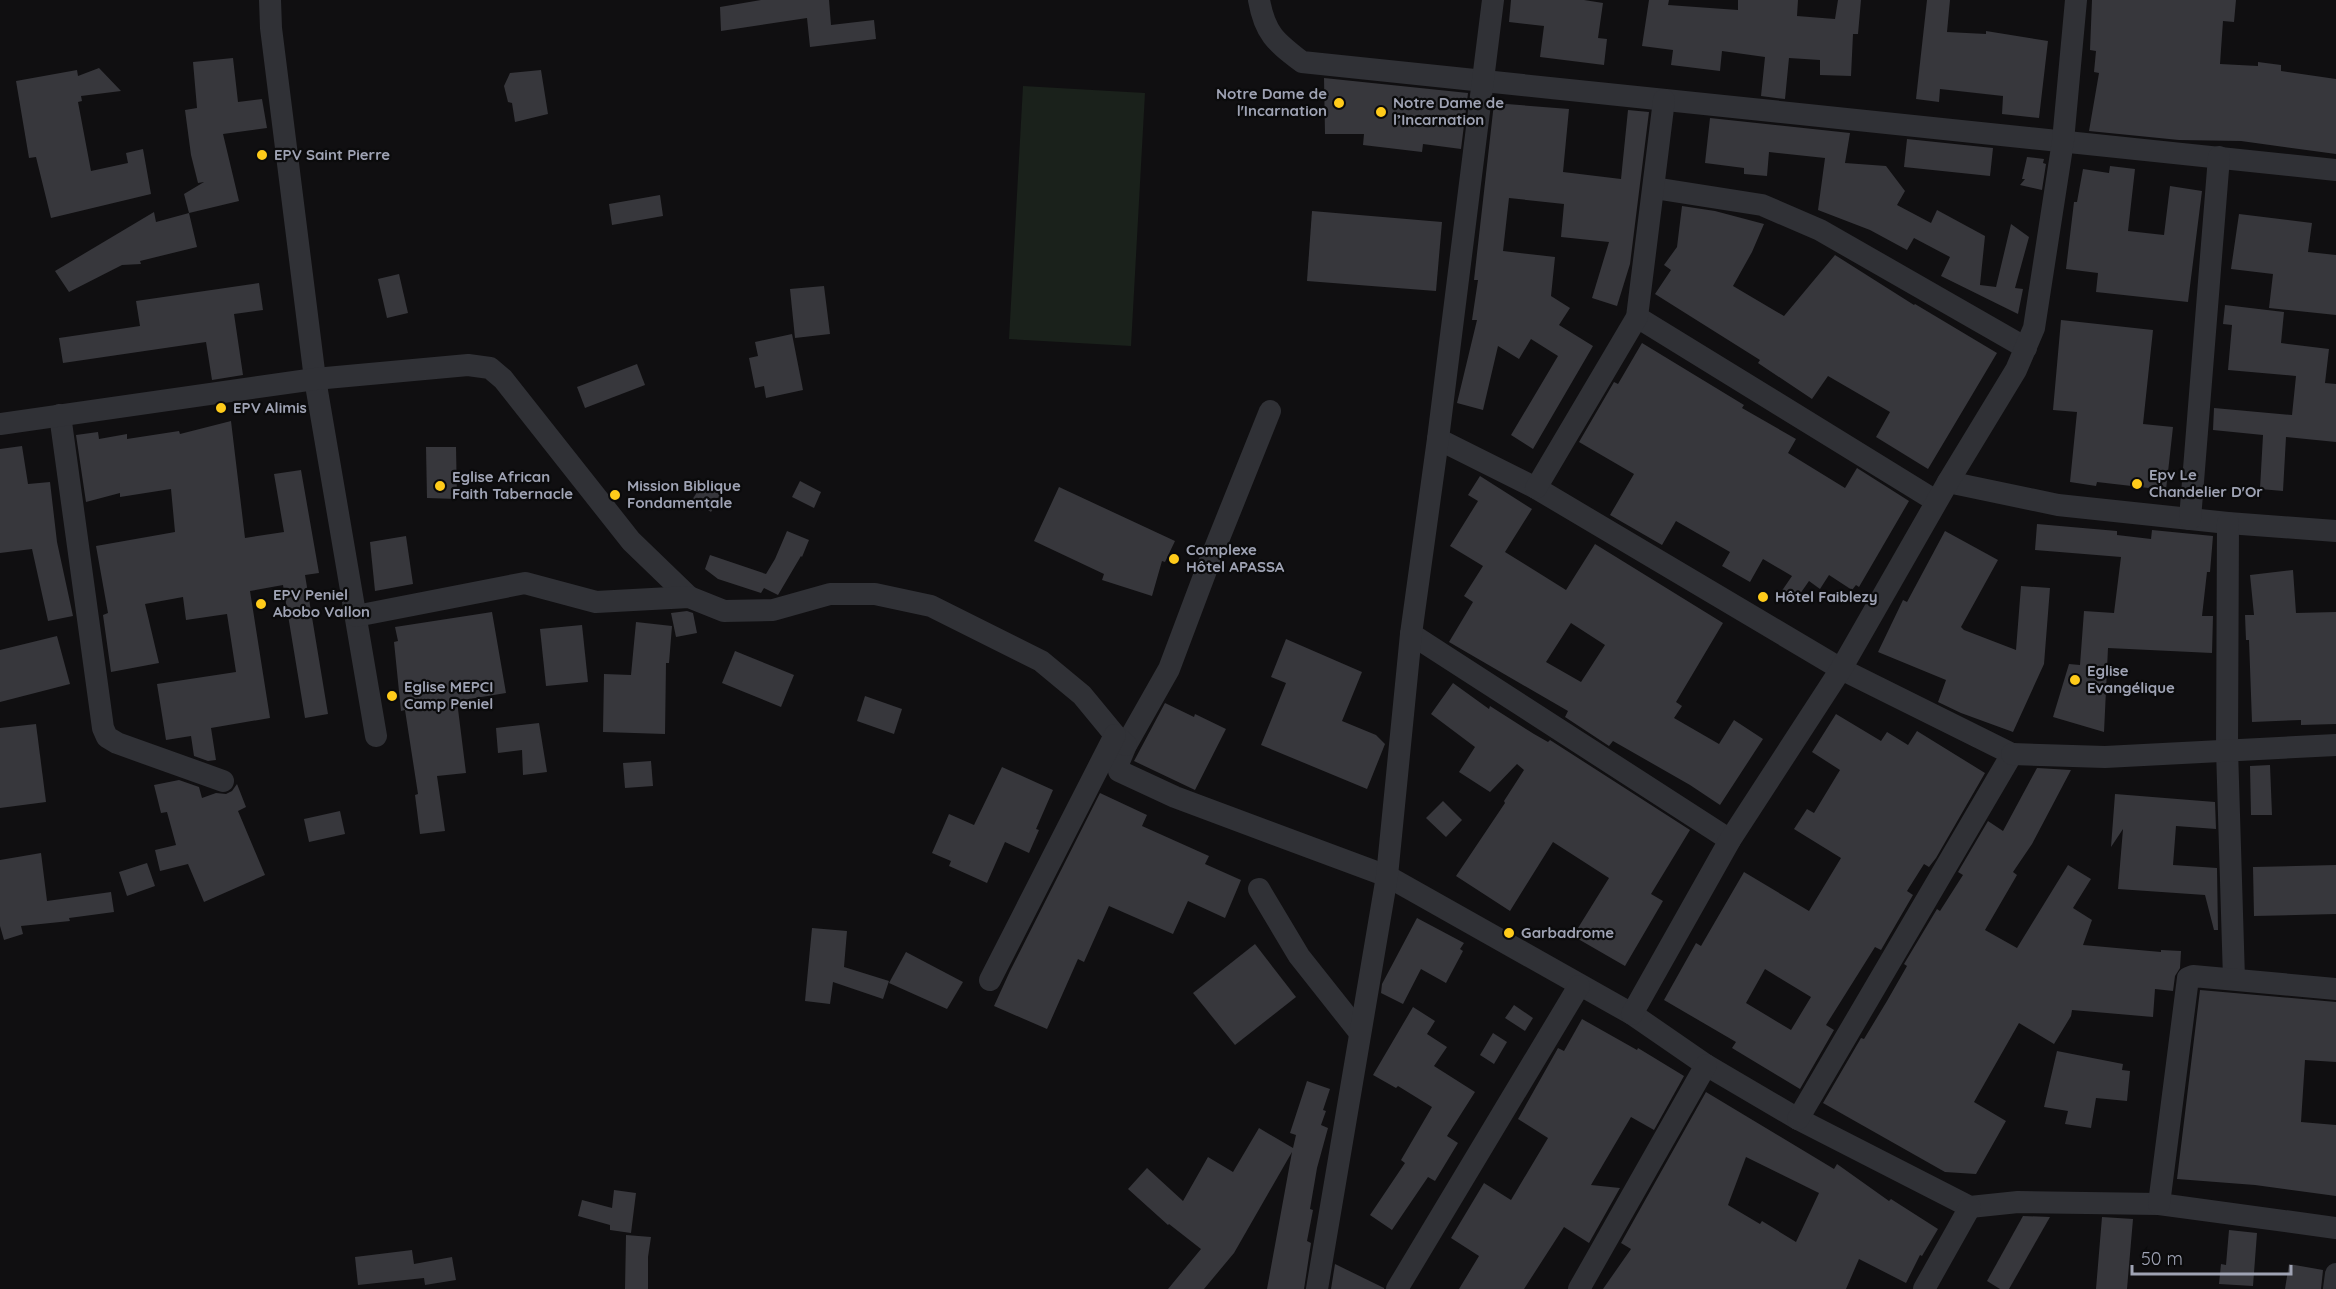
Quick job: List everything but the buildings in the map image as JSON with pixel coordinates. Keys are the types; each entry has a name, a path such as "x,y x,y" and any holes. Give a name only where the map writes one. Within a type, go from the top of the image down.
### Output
{"street":[{"path":"270,0 271,28 315,379 376,736"},
{"path":"1259,0 1262,17 1276,42 1302,62 2336,170"},
{"path":"1317,1289 1387,876 1411,634 1493,0"},
{"path":"1632,1014 1731,840 1841,669 1942,491 2016,370 2026,348 2034,328 2063,141 2076,0"},
{"path":"1536,488 1637,317 1664,100"},
{"path":"2190,519 2219,157"},
{"path":"1654,188 1736,199 1762,205 1820,230 2026,348"},
{"path":"1637,317 1942,491 2228,523 2336,531"},
{"path":"0,424 315,379 468,365 490,368 631,541 689,597 724,611 773,610 830,594 875,594 931,606 1041,661 1082,695 1120,740 1119,771 1175,797 1387,876 1632,1014 1706,1065 1798,1119 1970,1207 2018,1202 2159,1204 2336,1228"},
{"path":"990,980 1120,740 1169,669 1270,411"},
{"path":"60,416 103,728 107,737 117,743 223,781"},
{"path":"1438,439 1536,488 1841,669 2012,754 2104,757 2336,745"},
{"path":"2228,523 2227,749 2234,979"},
{"path":"356,616 525,583 596,602 689,597"},
{"path":"1411,634 1731,840"},
{"path":"1798,1119 2012,754"},
{"path":"1259,889 1299,956 1360,1033"},
{"path":"2159,1204 2188,978 2193,976 2234,979 2336,989"},
{"path":"1397,1289 1579,986"},
{"path":"1579,1289 1706,1065"},
{"path":"1924,1289 1970,1207"},
{"path":"2334,1289 2336,1274"}],"shaded area":[{"path":"1023,86 1145,93 1131,346 1009,339"}],"place":[{"name":"Notre Dame de l'Incarnation","path":"1339,103"},
{"name":"Notre Dame de l’Incarnation","path":"1381,112"},
{"name":"EPV Saint Pierre","path":"262,155"},
{"name":"EPV Alimis","path":"221,408"},
{"name":"Epv Le Chandelier D'Or","path":"2137,484"},
{"name":"Eglise African Faith Tabernacle","path":"440,486"},
{"name":"Mission Biblique Fondamentale","path":"615,495"},
{"name":"Complexe Hôtel APASSA","path":"1174,559"},
{"name":"Hôtel Faiblezy","path":"1763,597"},
{"name":"EPV Peniel Abobo Vallon","path":"261,604"},
{"name":"Eglise Evangélique","path":"2075,680"},
{"name":"Eglise MEPCI Camp Peniel","path":"392,696"},
{"name":"Garbadrome","path":"1509,933"}]}
